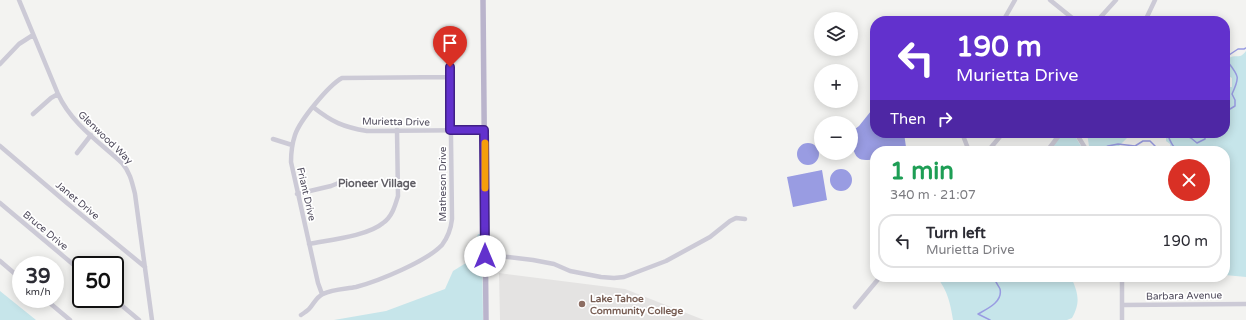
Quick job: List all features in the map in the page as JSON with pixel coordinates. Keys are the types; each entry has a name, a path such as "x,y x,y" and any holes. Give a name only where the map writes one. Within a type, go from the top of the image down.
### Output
{"main road":[{"path":"483,0 486,320"}],"street":[{"name":"Glenwood Way","path":"19,0 61,102 70,115 127,168 131,176 146,267 152,320"},
{"path":"1006,16 1015,0"},
{"path":"1050,0 1070,16"},
{"path":"1102,16 1116,0"},
{"path":"1147,16 1155,0"},
{"path":"0,64 18,44 33,35"},
{"name":"Matheson Drive","path":"322,294 357,287 381,278 418,261 443,244 451,229 452,219 450,57"},
{"name":"Friant Drive","path":"322,294 318,284 291,162 292,145 300,124 332,85 342,78 450,77"},
{"path":"33,114 51,98 58,94"},
{"name":"Murietta Drive","path":"313,107 330,120 341,126 367,130 484,130"},
{"path":"309,244 365,232 384,223 391,215 398,196 397,130"},
{"path":"77,153 91,135"},
{"path":"992,146 999,138"},
{"path":"1051,146 1057,138"},
{"path":"273,139 292,145"},
{"name":"Janet Drive","path":"0,146 146,267"},
{"path":"298,194 331,186 340,182"},
{"name":"Bruce Drive","path":"0,203 72,263"},
{"path":"485,256 533,260 554,264 570,270 601,276 614,278 624,277 666,261 710,237 736,218 745,219"},
{"path":"0,261 12,271"},
{"path":"855,307 876,282"},
{"path":"1122,282 1122,320"},
{"path":"301,315 309,309 314,301 322,294"},
{"name":"Barbara Avenue","path":"1122,305 1246,304"},
{"path":"124,307 139,320"},
{"path":"56,308 70,320"}],"shaded area":[{"path":"1246,51 1246,277 1230,275 1230,146 1170,146 1166,141 1166,138 1230,138 1230,87 1232,87 1232,78 1230,77 1230,58 1240,56"},
{"path":"1076,138 1081,146 1052,146 1053,139"},
{"path":"1088,138 1127,138 1119,146 1089,146"},
{"path":"478,234 482,234 483,320 334,320 386,311 445,289 453,271 466,263"},
{"name":"Lake Tahoe Community College","path":"499,273 625,289 704,320 500,320"},
{"path":"940,282 1073,282 1078,298 1077,307 1072,318 1067,320 953,320 948,297"},
{"path":"0,291 12,301 12,308 21,308 36,320 0,320"}],"water":[{"path":"870,112 870,138 905,138 906,146 870,146 870,160 858,158 858,127"},
{"path":"804,144 812,144 814,146 814,160 816,160 812,164 804,164 798,158 798,150"},
{"path":"841,169 845,170 851,176 851,184 845,190 841,191 837,190 831,184 830,180 831,176 837,170"},
{"path":"822,170 827,200 793,207 787,177"}],"waterway":[{"path":"1230,54 1238,49 1246,48"},
{"path":"1230,65 1236,74 1237,80 1232,94 1235,100 1235,106 1230,109"},
{"path":"1169,138 1173,146"},
{"path":"1191,138 1197,143 1205,138"},
{"path":"1135,146 1143,141 1150,141 1155,146"},
{"path":"1108,146 1118,144 1135,146"},
{"path":"990,320 978,314 994,304 999,298 1000,289 996,282"}],"slow traffic":[{"path":"485,143 485,188"}],"place":[{"name":"Lake Tahoe Community College","path":"582,304"}],"district":[{"name":"Pioneer Village","path":"377,183"}],"route":[{"path":"450,67 450,130 484,130 485,256"}]}
